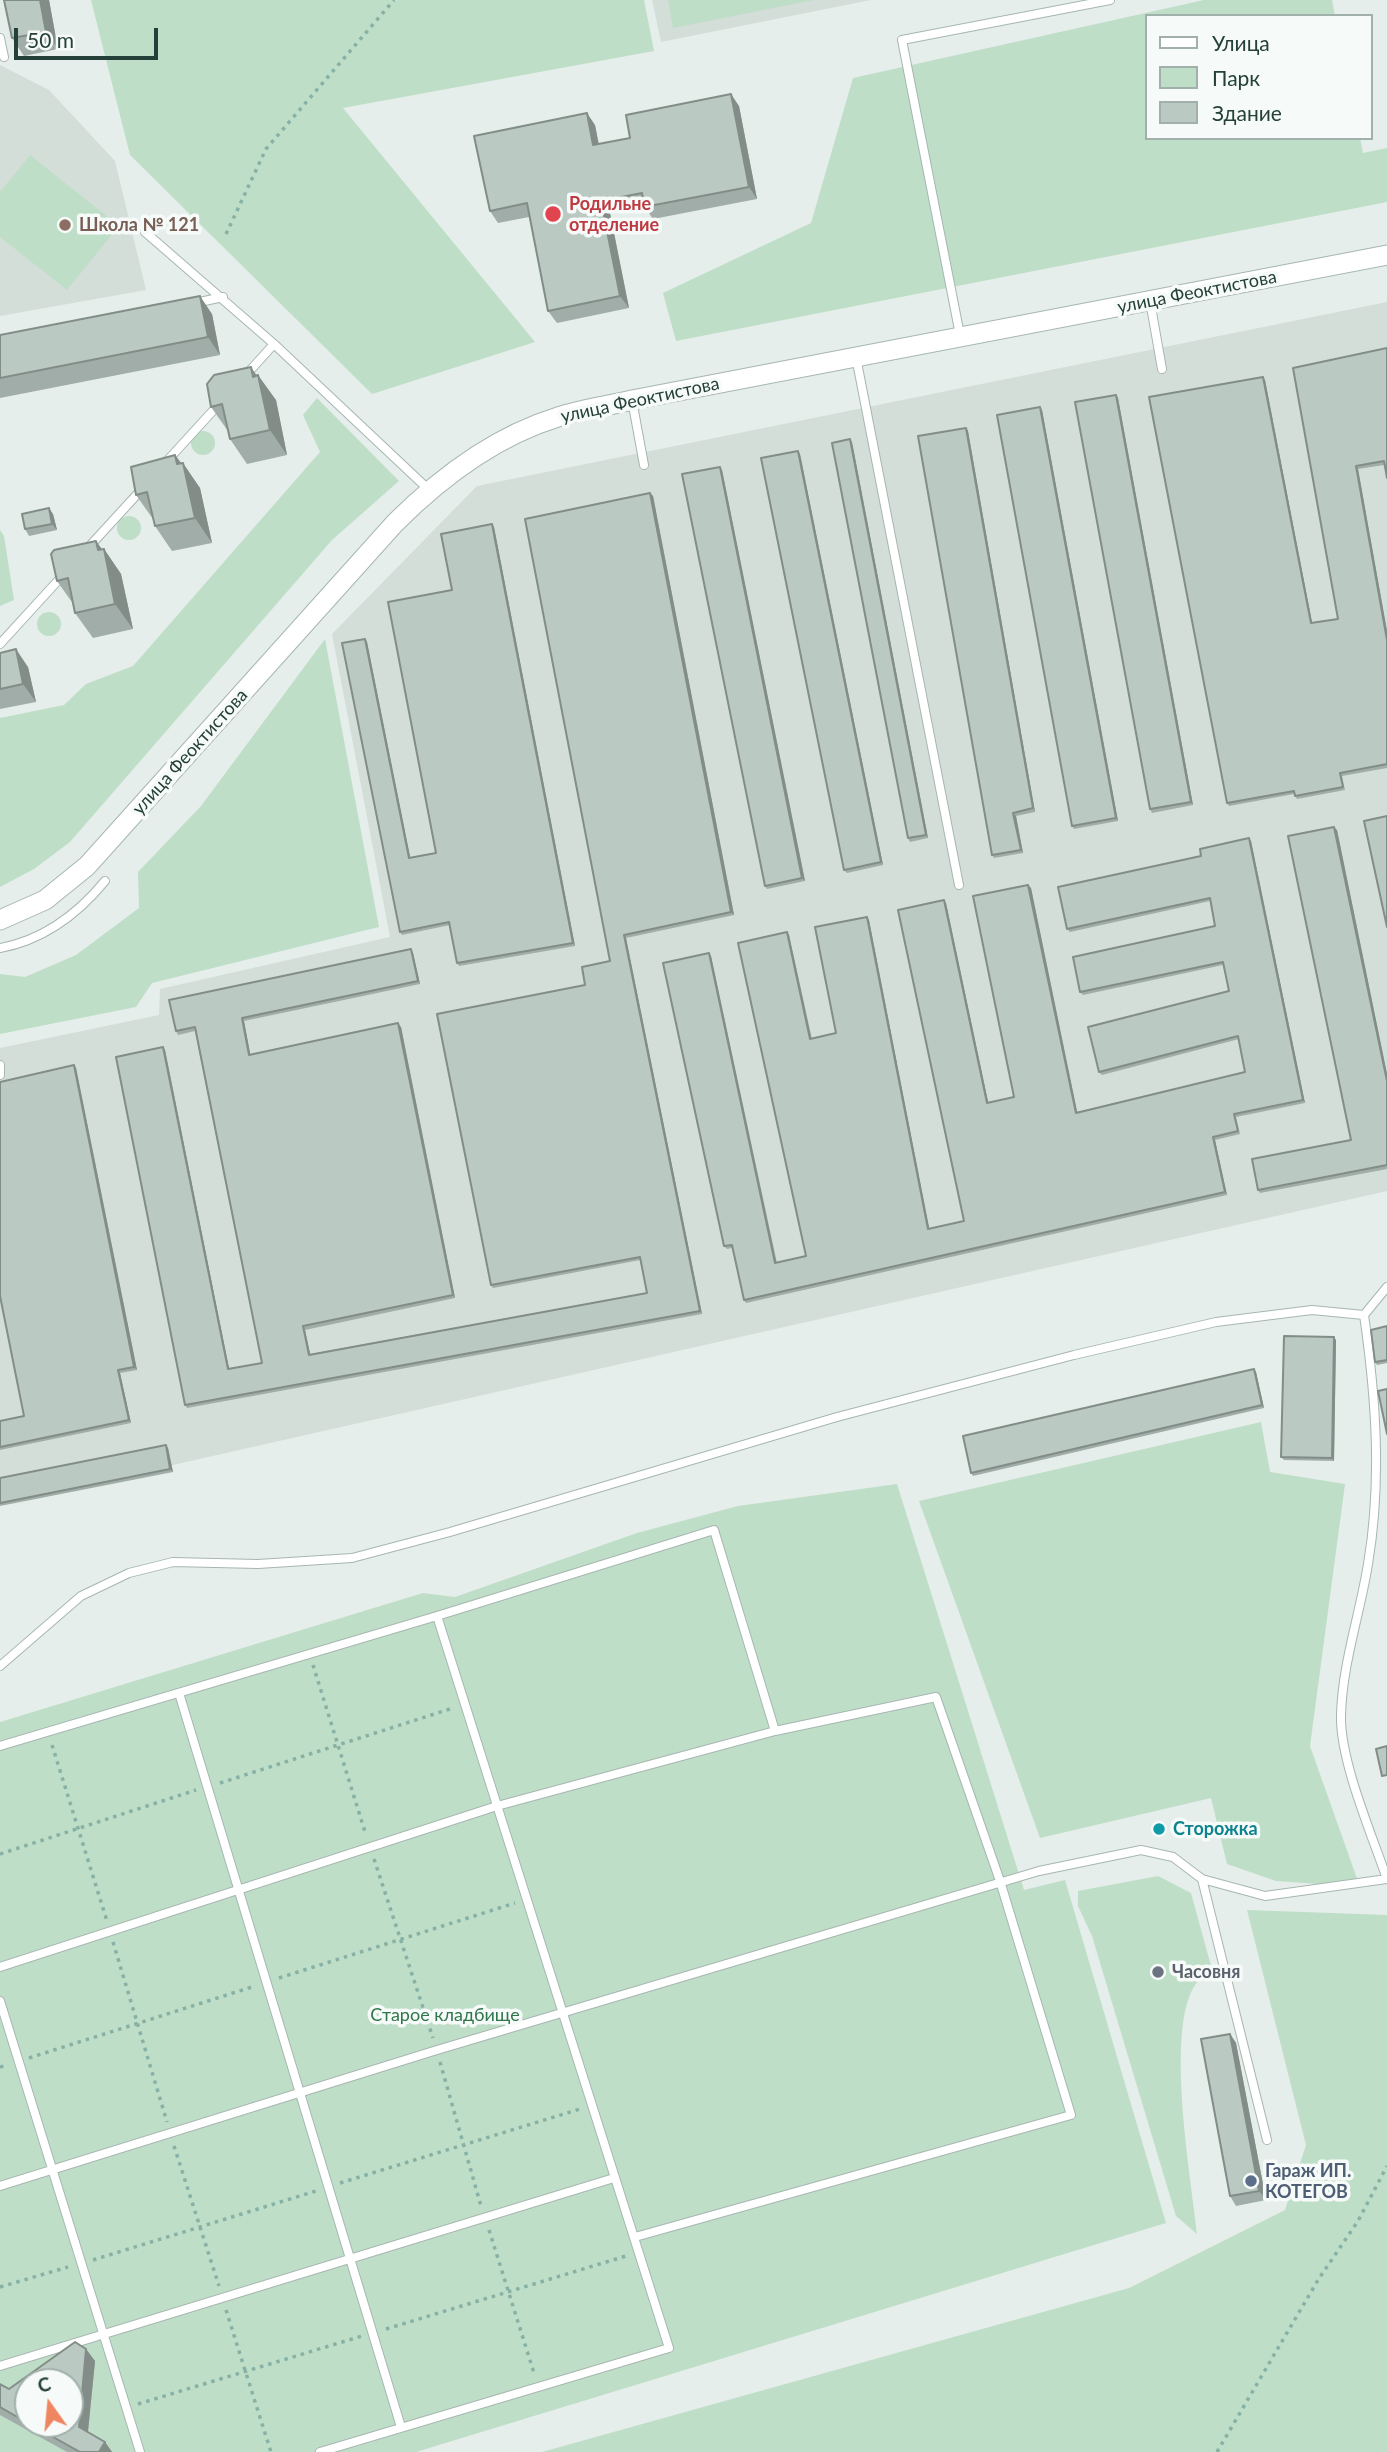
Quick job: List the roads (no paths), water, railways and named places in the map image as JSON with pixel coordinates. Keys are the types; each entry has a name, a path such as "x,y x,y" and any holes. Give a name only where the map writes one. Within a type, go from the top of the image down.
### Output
{"street":[{"name":"улица Феоктистова","path":"0,920 46,900 88,866 428,489 488,449 556,417 632,400 1387,255"}],"lane":[{"path":"960,337 902,40 1110,0"},
{"path":"0,38 4,57"},
{"path":"145,232 274,344 428,489"},
{"path":"183,305 223,298"},
{"path":"1150,301 1162,369"},
{"path":"238,384 274,344"},
{"path":"856,357 959,885"},
{"path":"156,474 229,394"},
{"path":"632,400 644,465"},
{"path":"82,554 146,484"},
{"path":"0,644 73,564"},
{"path":"0,948 27,943 82,910 105,881"},
{"path":"0,1065 0,1075"},
{"path":"0,2186 437,2050 1000,1881 1141,1850 1173,1857 1202,1879 1265,1896 1387,1879 1349,1763 1341,1717 1349,1655 1369,1562 1378,1450 1373,1379 1364,1315 1387,1287"},
{"path":"0,1665 81,1596 129,1573 173,1562 258,1564 352,1558 450,1532 836,1417 1100,1349 1228,1320 1312,1310 1364,1315"},
{"path":"0,1746 437,1616 714,1530 775,1731"},
{"path":"320,2452 669,2348 437,1616"},
{"path":"179,1693 401,2427"},
{"path":"0,1967 497,1806 775,1731 936,1697 1000,1881 1071,2115 635,2237"},
{"path":"1202,1879 1267,2140"},
{"path":"0,2001 140,2452"},
{"path":"0,2366 614,2178"}],"place":[{"name":"Родильне отделение","path":"553,214"},
{"name":"Школа № 121","path":"65,225"},
{"name":"Сторожка","path":"1159,1829"},
{"name":"Часовня","path":"1158,1972"},
{"name":"Гараж ИП. КОТЕГОВ","path":"1251,2181"}],"park label":[{"name":"Старое кладбище","path":"445,2015"}]}
